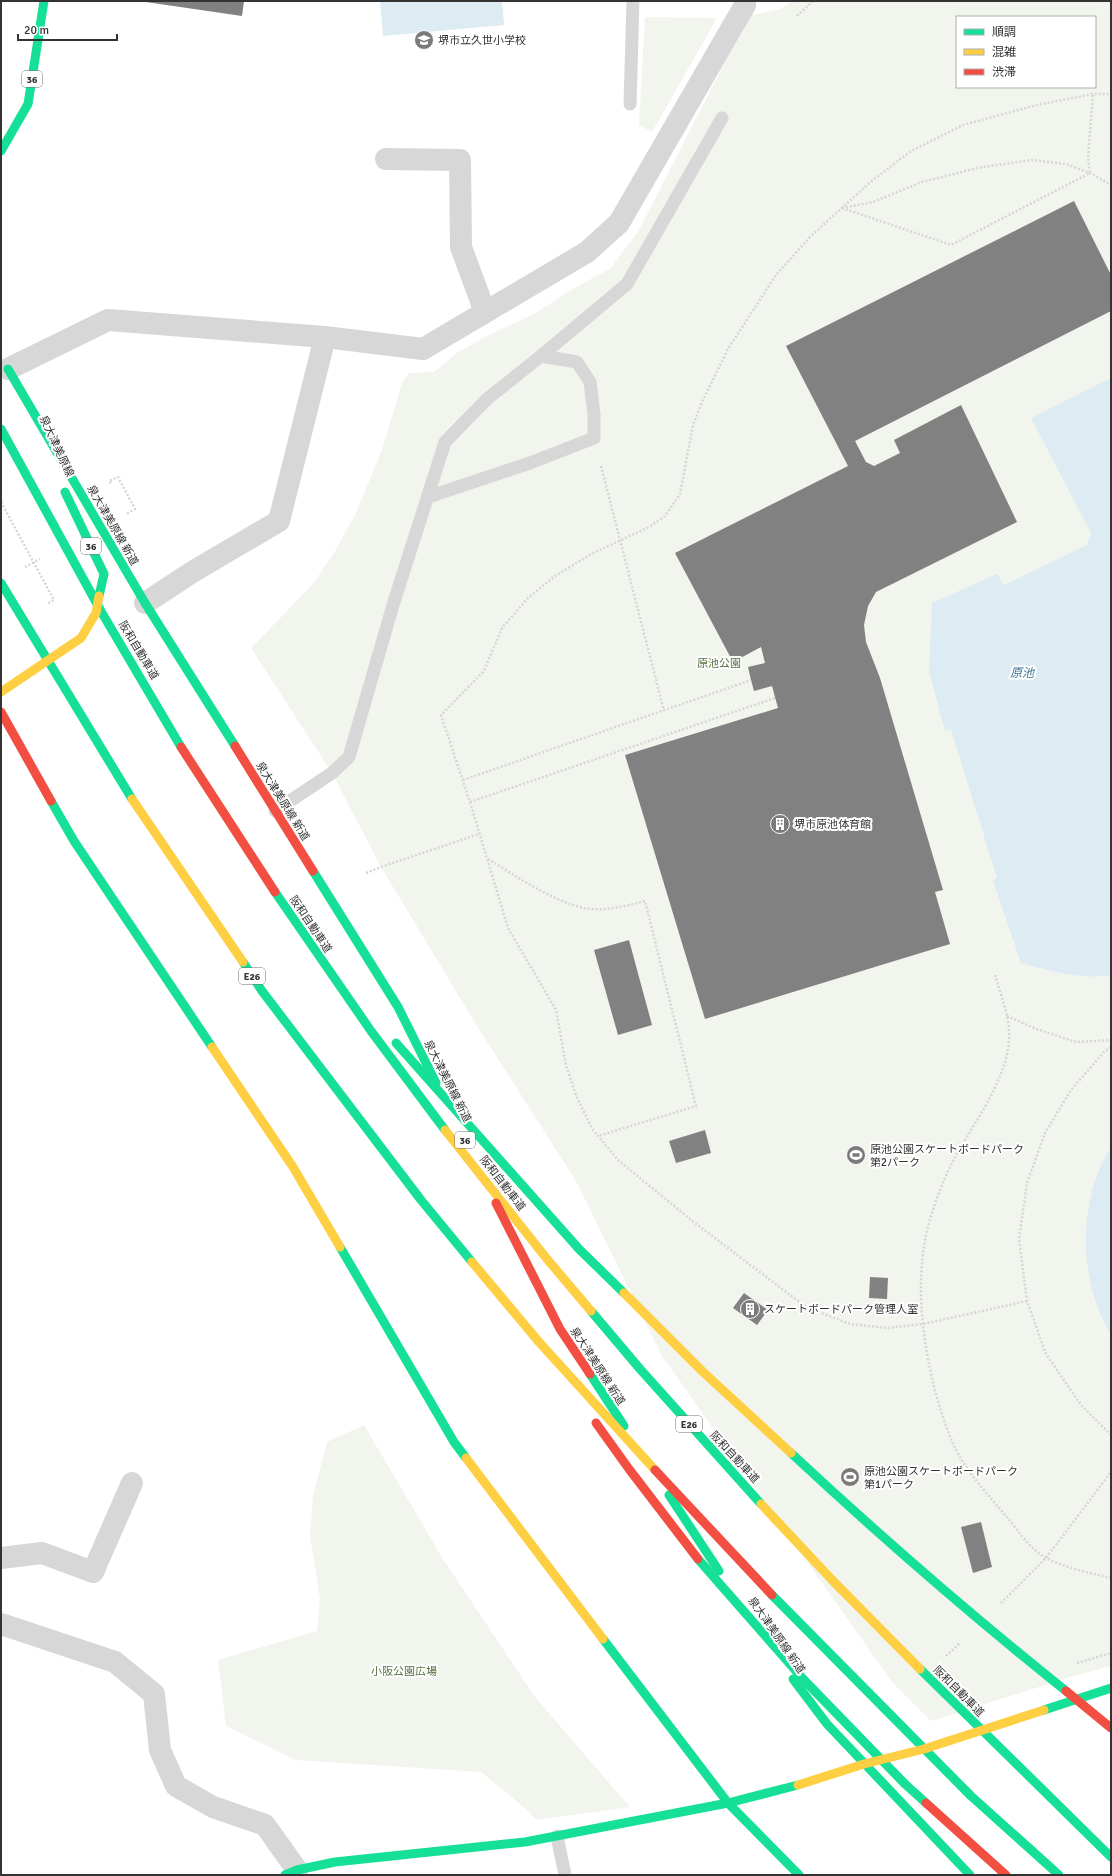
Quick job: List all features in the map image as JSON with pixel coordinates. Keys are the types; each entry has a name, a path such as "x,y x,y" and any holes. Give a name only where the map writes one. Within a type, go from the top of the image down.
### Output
{"main road":[{"name":"36","path":"1,152 28,104 44,1"},
{"name":"泉大津美原線","path":"5,363 51,461"},
{"name":"泉大津美原線 新道","path":"5,363 145,603 398,1007 458,1126"},
{"name":"阪和自動車道","path":"1,429 73,563 210,793 314,949 428,1108 550,1263 694,1431 852,1602 1111,1857"},
{"name":"泉大津美原線","path":"1,692 81,638 96,613 104,574 61,482"},
{"name":"E26","path":"1,583 132,798 262,991 421,1200 539,1342 702,1522 826,1651 971,1796 1059,1875"},
{"path":"1,712 74,841 293,1167 454,1442 728,1803 799,1875"},
{"path":"314,949 370,1014"},
{"path":"391,1037 579,1249 702,1370 839,1498 992,1632 1111,1728"},
{"name":"泉大津美原線 新道","path":"464,1140 560,1328 755,1626 826,1724 970,1875"},
{"path":"539,1342 629,1469 700,1561 804,1680 905,1784 1006,1875"},
{"path":"291,1872 335,1862 525,1842 728,1803 779,1791 864,1764 924,1749 1111,1688"}],"street":[{"path":"5,363 108,320 325,337 423,349 587,252 619,223 745,5 745,1"},
{"path":"386,159 460,160 461,247 485,312"},
{"path":"145,603 194,571 279,521 325,337"},
{"path":"1,1558 42,1553 93,1572 132,1484"},
{"path":"1,1624 115,1662 154,1694 160,1750 176,1786 214,1807 265,1825 291,1872"}],"lane":[{"path":"630,104 633,1"},
{"path":"275,810 332,773 349,757 393,605 445,442 487,400 627,284 722,118"},
{"path":"428,497 467,482 530,463 594,438 594,414 590,382 577,362 541,356"},
{"path":"557,1836 565,1875"}],"path":[{"path":"797,16 813,1"},
{"path":"1027,1301 923,1324 887,1328 850,1324 806,1307 695,1223 619,1161 598,1136 577,1098 566,1065 556,1010 508,928 463,780 440,715 484,671 502,628 528,598 555,576 593,553 649,527 665,516 680,494 693,425 702,402 728,349 776,275 810,237 900,159 913,150 963,125 1037,105 1093,94 1111,94"},
{"path":"1090,173 1088,157 1093,94"},
{"path":"842,208 874,202 922,182 976,168 1032,160 1066,164 1090,173 1111,185"},
{"path":"842,208 951,244 1090,173"},
{"path":"601,466 664,711"},
{"path":"113,488 109,481 118,477 135,509"},
{"path":"463,780 603,730 664,711 751,680"},
{"path":"470,802 775,698"},
{"path":"366,873 479,834"},
{"path":"488,859 551,895 585,908 619,908 645,901 696,1106 598,1136"},
{"path":"995,975 1006,1016 1009,1041 1001,1073 980,1114 948,1170 929,1223 922,1255 921,1304 923,1324 936,1394 955,1447 983,1490 1028,1542 1046,1558 1083,1571 1111,1578"},
{"path":"1006,1016 1036,1029 1076,1042 1111,1040"},
{"path":"1111,1047 1104,1052 1071,1090 1045,1133 1027,1182 1019,1239 1027,1301 1046,1354 1081,1405 1111,1435"},
{"path":"1046,1558 1111,1472"},
{"path":"1076,1663 1111,1653"}],"green space":[{"name":"原池公園","path":"791,1 1111,1 1111,1666 1074,1676 931,1721 892,1682 662,1356 576,1181 477,1026 381,867 332,773 251,648 312,585 334,553 355,515 382,450 402,383 409,373 434,372 458,352 491,334 536,313 571,290 611,268 639,230 722,68 752,15 781,9"},
{"path":"645,17 717,18 652,132 639,125"},
{"name":"小阪公園広場","path":"364,1425 443,1559 535,1697 630,1807 536,1820 526,1809 481,1772 296,1760 226,1726 218,1660 317,1631 320,1598 310,1537 313,1496 327,1442"}],"water":[{"path":"380,1 502,1 504,25 383,36"},
{"name":"原池","path":"1111,378 1111,975 1077,976 1021,963 993,880 997,878 951,729 945,731 929,671 932,603 997,574 1004,585 1087,545 1091,533 1031,418"},
{"path":"1111,1147 1111,1335 1100,1313 1092,1290 1086,1241 1087,1216 1092,1191 1100,1168"}],"building":[{"path":"139,1 244,1 242,16"},
{"path":"1074,201 1111,275 1111,311 855,441 866,462 874,466 900,453 894,440 961,405 1017,522 876,592 868,606 864,625 866,642 880,678 943,890 935,892 950,944 705,1019 625,755 778,708 772,686 754,691 748,667 765,663 761,647 733,662 675,553 848,466 786,346"},
{"path":"629,940 652,1025 618,1035 594,950"},
{"path":"705,1130 711,1153 676,1163 669,1141"},
{"path":"870,1277 888,1278 887,1299 869,1298"},
{"name":"スケートボードパーク管理人室","path":"744,1293 768,1310 757,1325 733,1308"},
{"path":"981,1522 992,1567 973,1573 961,1527"}],"traffic: fast":[{"path":"1,151 28,104 44,1"},
{"path":"8,369 145,603 235,746"},
{"path":"1,429 102,613 181,747"},
{"path":"65,492 104,574 99,596"},
{"path":"1,583 132,799"},
{"path":"51,801 74,841 212,1047"},
{"path":"313,871 398,1007 436,1083"},
{"path":"275,892 371,1031 445,1130"},
{"path":"243,962 262,991 421,1200 472,1262"},
{"path":"396,1043 579,1249 624,1293"},
{"path":"340,1247 454,1442 466,1458"},
{"path":"591,1311 640,1369 761,1504"},
{"path":"590,1374 624,1426"},
{"path":"791,1453 926,1575 1066,1691"},
{"path":"669,1495 719,1571"},
{"path":"698,1559 804,1680 905,1784 926,1803"},
{"path":"772,1595 971,1796 1059,1875"},
{"path":"603,1639 728,1803 799,1875"},
{"path":"920,1669 1111,1857"},
{"path":"793,1679 827,1724 970,1875"},
{"path":"1044,1710 1111,1688"},
{"path":"285,1875 297,1870 335,1862 525,1842 728,1803 798,1785"}],"traffic: slow":[{"path":"1,692 81,638 96,613 99,596"},
{"path":"132,799 243,962"},
{"path":"212,1047 293,1167 340,1247"},
{"path":"445,1130 547,1259 591,1311"},
{"path":"472,1262 539,1342 655,1470"},
{"path":"624,1293 702,1371 791,1453"},
{"path":"466,1458 603,1639"},
{"path":"761,1504 834,1582 920,1669"},
{"path":"798,1785 864,1764 924,1749 1044,1710"}],"traffic: jam":[{"path":"1,712 51,801"},
{"path":"235,746 313,871"},
{"path":"181,747 275,892"},
{"path":"496,1203 560,1329 590,1374"},
{"path":"596,1423 698,1559"},
{"path":"655,1470 772,1595"},
{"path":"1066,1691 1111,1728"},
{"path":"926,1803 1006,1875"}],"place":[{"name":"堺市立久世小学校","path":"424,40"},
{"name":"堺市原池体育館","path":"780,824"},
{"name":"原池公園スケートボードパーク 第2パーク","path":"856,1155"},
{"name":"スケートボードパーク管理人室","path":"750,1309"},
{"name":"原池公園スケートボードパーク 第1パーク","path":"850,1477"}]}
